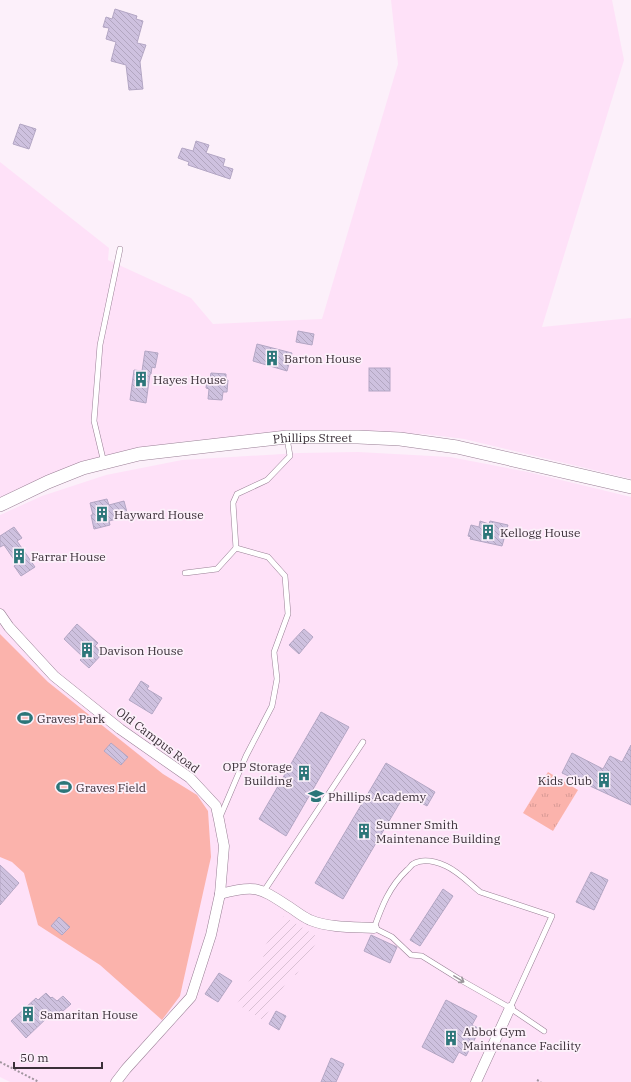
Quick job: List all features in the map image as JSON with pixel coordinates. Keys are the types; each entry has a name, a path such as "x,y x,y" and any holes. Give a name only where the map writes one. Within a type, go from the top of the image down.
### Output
{"street":[{"name":"Phillips Street","path":"0,505 48,482 83,468 139,454 287,437 400,438 458,447 631,487"},
{"name":"Old Campus Road","path":"0,614 9,627 54,676 120,729 190,778 216,806 224,846 220,894 211,935 191,997 126,1068 116,1082"},
{"path":"220,894 235,889 250,888 264,891 308,919 324,924 374,928"},
{"path":"476,1082 510,1008"}],"lane":[{"path":"104,463 94,421 100,345 120,249"},
{"path":"185,573 217,569 236,548 234,503 237,494 268,480 290,456 287,437"},
{"path":"219,820 246,756 272,706 277,679 274,652 288,614 285,576 268,557 236,548"},
{"path":"264,891 363,742"},
{"path":"510,1008 552,916 480,892 460,874 447,866 433,861 424,861 414,864 399,878 386,897 374,928 392,937 411,954 422,956 433,964 510,1008 544,1031"}],"path":[{"path":"0,1062 39,1082"}],"shaded area":[{"path":"391,0 612,0 624,60 542,327 631,318 631,479 464,439 424,434 391,433 228,438 188,441 116,453 61,471 15,490 0,499 0,162 109,248 108,260 191,298 213,324 322,319 398,64"},
{"name":"Phillips Academy","path":"358,452 450,457 528,472 631,497 631,1082 10,1082 0,1077 0,515 42,496 106,475 182,460 299,453"},
{"path":"284,916 319,938 296,975 292,973 263,1020 237,1004 264,957 260,954"}],"green space":[{"path":"0,634 48,682 163,774 197,795 208,811 211,857 180,996 162,1020 100,965 38,925 24,873 12,862 0,857"},
{"path":"548,772 578,790 553,831 523,813"}],"building":[{"path":"115,9 137,16 136,19 143,21 137,43 146,45 140,62 143,89 129,90 126,65 111,61 116,42 106,39 109,28 103,27 106,17 112,19"},
{"path":"20,124 36,129 29,149 13,144"},
{"path":"196,141 209,145 206,153 225,159 223,166 233,169 230,179 188,165 189,162 178,158 182,148 193,151"},
{"path":"298,331 314,334 312,345 296,342"},
{"name":"Barton House","path":"257,344 292,353 287,371 253,361"},
{"name":"Hayes House","path":"145,351 158,353 155,368 152,367 150,374 146,403 130,400 134,370 142,371"},
{"name":"Barton House","path":"369,368 390,368 390,391 369,391"},
{"path":"211,373 226,374 226,380 228,380 227,392 223,392 222,400 208,399 209,389 206,388 207,378 210,378"},
{"name":"Hayward House","path":"107,499 109,505 124,501 128,516 109,521 110,525 94,529 90,503"},
{"name":"Kellogg House","path":"480,521 489,524 490,521 508,525 502,546 470,539 471,537 468,536 471,525 479,527"},
{"name":"Farrar House","path":"14,527 22,538 17,541 35,567 21,576 14,566 17,564 4,545 0,547 0,536"},
{"name":"Davison House","path":"77,624 98,643 95,646 103,653 89,668 80,660 83,657 64,639"},
{"path":"304,629 313,637 299,654 289,645"},
{"path":"141,681 149,686 147,689 162,698 152,714 129,700"},
{"name":"OPP Storage Building","path":"321,712 349,727 286,836 259,819"},
{"path":"111,743 128,757 121,765 104,751"},
{"name":"Kids Club","path":"631,745 631,805 562,773 572,753 603,769 610,756 622,762"},
{"name":"Sumner Smith Maintenance Building","path":"386,763 435,792 427,806 405,794 343,899 315,883"},
{"path":"0,865 19,883 0,905"},
{"path":"591,872 608,880 594,910 576,902"},
{"path":"443,889 453,896 420,946 410,940"},
{"path":"59,917 70,927 62,935 51,926"},
{"path":"371,935 397,947 390,963 364,951"},
{"path":"219,973 232,981 218,1002 205,994"},
{"name":"Samaritan House","path":"46,993 57,1001 63,996 71,1004 53,1017 51,1014 26,1038 11,1021 36,998 38,1000"},
{"name":"Abbot Gym Maintenance Facility","path":"446,1000 477,1016 472,1025 480,1029 466,1056 459,1052 453,1063 422,1047"},
{"path":"276,1011 286,1016 279,1030 269,1024"},
{"path":"331,1058 344,1064 336,1082 321,1082"}],"place":[{"name":"Barton House","path":"272,358"},
{"name":"Hayes House","path":"141,379"},
{"name":"Hayward House","path":"102,514"},
{"name":"Kellogg House","path":"488,532"},
{"name":"Farrar House","path":"19,556"},
{"name":"Davison House","path":"87,650"},
{"name":"Graves Park","path":"25,718"},
{"name":"OPP Storage Building","path":"304,773"},
{"name":"Kids Club","path":"604,780"},
{"name":"Graves Field","path":"64,787"},
{"name":"Phillips Academy","path":"316,796"},
{"name":"Sumner Smith Maintenance Building","path":"364,831"},
{"name":"Samaritan House","path":"28,1014"},
{"name":"Abbot Gym Maintenance Facility","path":"451,1038"}]}
